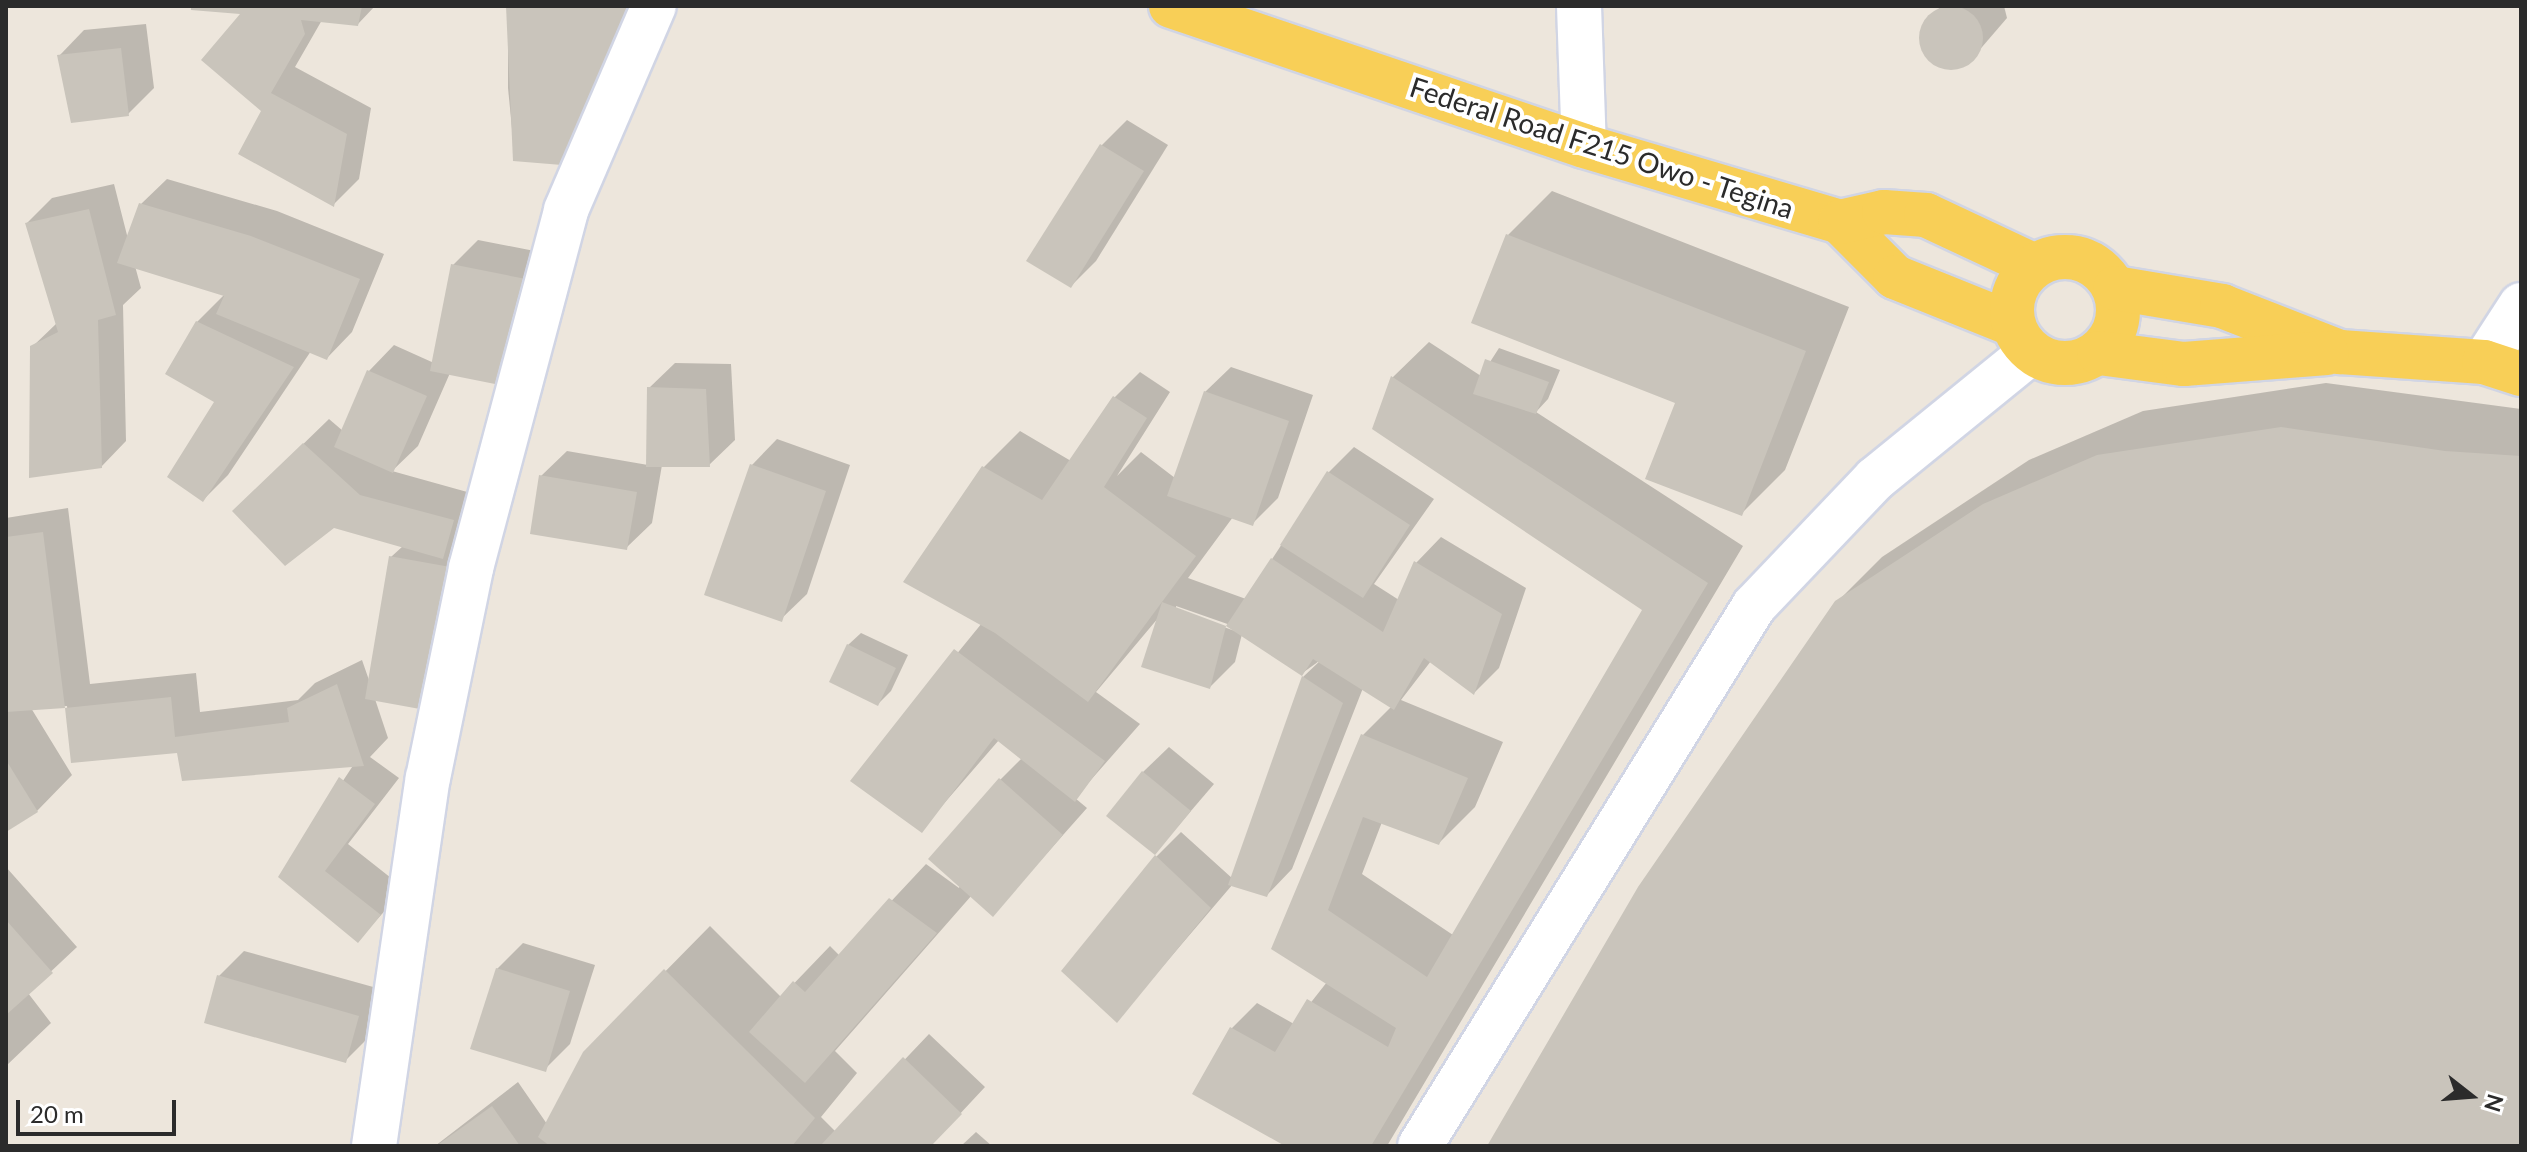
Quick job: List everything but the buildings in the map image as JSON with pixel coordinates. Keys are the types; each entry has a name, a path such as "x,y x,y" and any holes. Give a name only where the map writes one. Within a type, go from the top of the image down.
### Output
{"main road":[{"name":"Federal Road F215 Owo - Tegina","path":"1171,6 1584,146 1840,222 1895,277 2021,338 2053,363 2077,363 2099,353"},
{"path":"1840,222 1884,212 1926,215 2035,266"},
{"path":"2021,338 2011,298 2035,266 2065,256 2094,266 2115,288 2222,306 2340,352"},
{"path":"2115,288 2119,323 2099,353 2184,364 2340,352 2503,368"}],"street":[{"path":"374,1146 428,778 471,568 566,210 654,6"},
{"path":"1579,6 1584,146"},
{"path":"2503,368 2521,305"},
{"path":"1420,1146 1754,606 1875,479 2021,338"}]}
